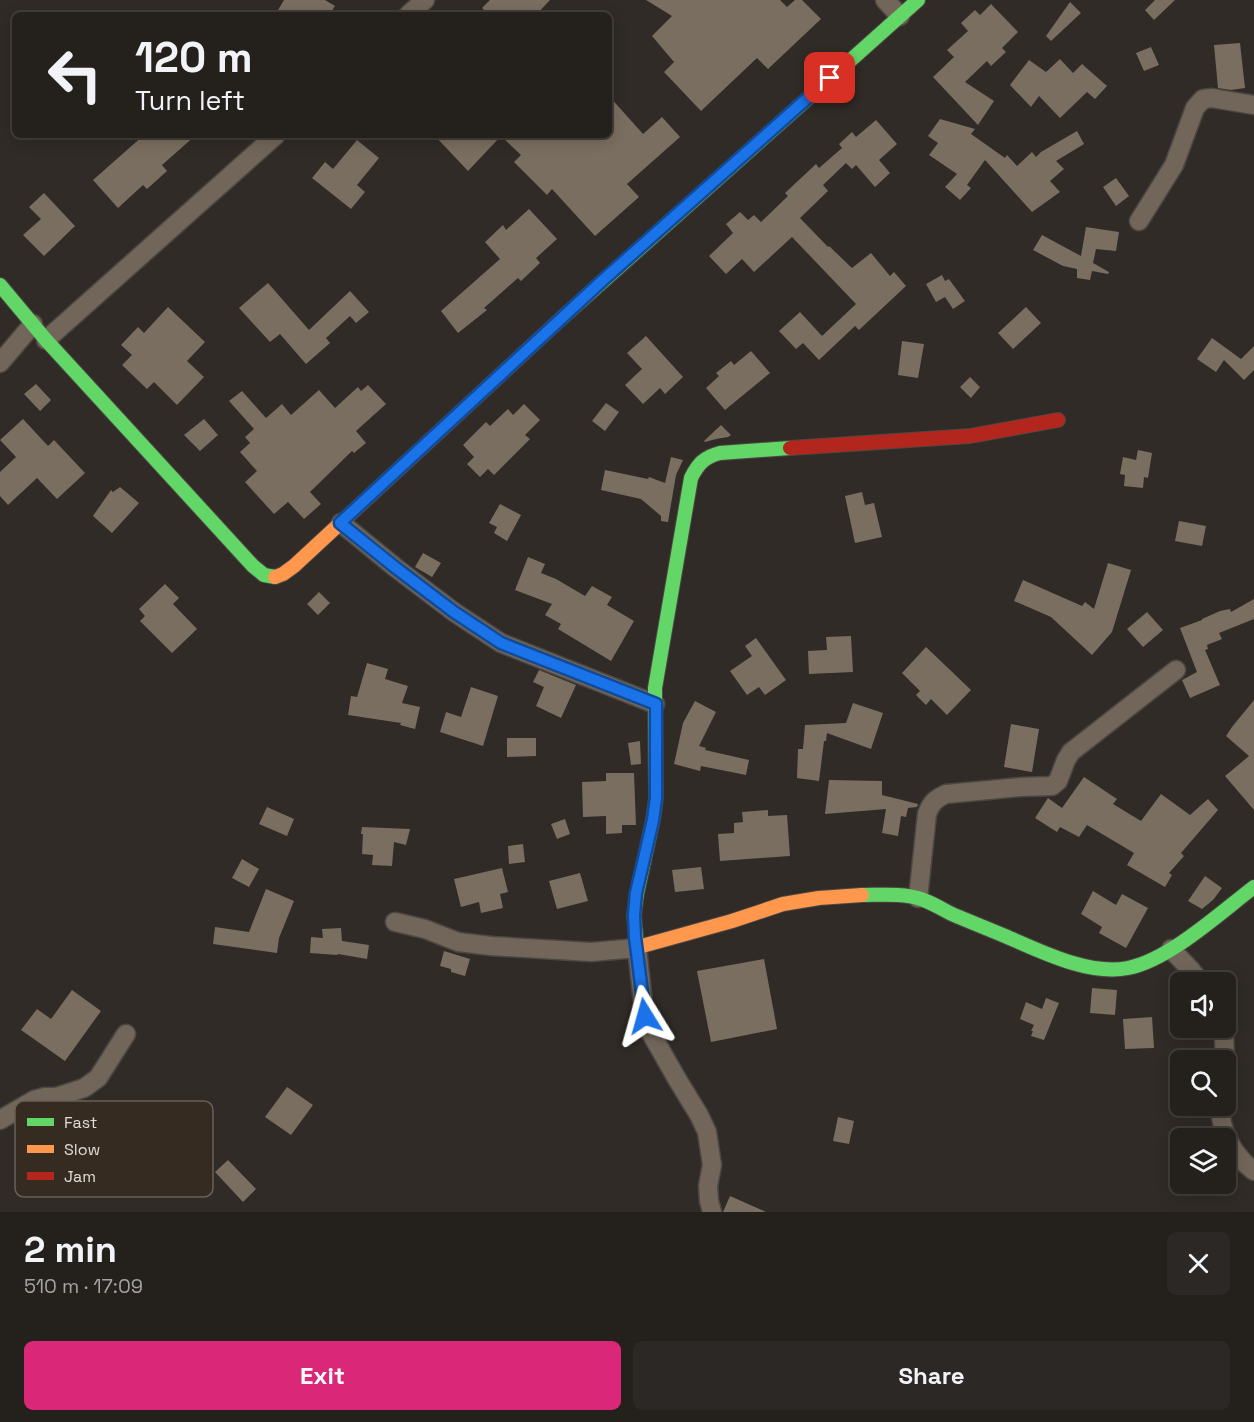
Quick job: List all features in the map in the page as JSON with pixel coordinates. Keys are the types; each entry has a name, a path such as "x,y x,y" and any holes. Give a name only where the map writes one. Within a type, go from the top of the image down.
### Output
{"street":[{"path":"411,12 425,0"},
{"path":"885,0 900,16"},
{"path":"0,285 46,340 263,575 271,579 281,577 603,280 918,0"},
{"path":"1139,221 1174,165 1195,108 1203,99 1212,98 1254,105"},
{"path":"46,340 273,138"},
{"path":"0,363 33,324"},
{"path":"712,1212 708,1186 712,1165 707,1132 648,1028 636,948 634,915 636,893 656,798 655,687 691,478 696,466 705,456 720,453 970,436 1058,420"},
{"path":"340,523 454,612 501,643 656,704"},
{"path":"918,898 927,814 930,804 935,799 946,794 1052,786 1058,781 1071,752 1176,670"},
{"path":"395,922 425,929 458,942 591,952 636,948 748,917 787,903 824,897 878,895 924,899 953,915 1072,962 1093,968 1123,970 1147,962 1179,944 1254,887"},
{"path":"1171,949 1192,972"},
{"path":"32,1101 45,1096 56,1097 84,1088 98,1078 126,1034"},
{"path":"0,1120 15,1111"},
{"path":"1221,1116 1221,1127 1229,1143 1246,1165 1254,1171"}],"building":[{"path":"284,0 325,0 335,6 331,12 277,12"},
{"path":"490,0 550,0 539,12 487,12 482,8"},
{"path":"646,0 780,0 787,7 795,0 802,0 821,19 768,69 757,58 701,111 664,72 674,62 652,36 672,16"},
{"path":"1155,0 1175,0 1154,20 1145,10"},
{"path":"1070,2 1081,13 1051,41 1046,36"},
{"path":"991,4 1018,32 1002,48 1006,52 991,66 987,61 965,82 994,101 978,125 933,77 954,57 947,50 968,31 961,23 975,10 980,15"},
{"path":"1240,43 1245,88 1231,90 1218,88 1214,45"},
{"path":"1151,47 1159,65 1144,71 1136,53"},
{"path":"1060,59 1073,73 1082,64 1107,86 1095,99 1087,92 1060,118 1039,96 1031,107 1010,85 1029,60 1046,72"},
{"path":"612,99 643,134 662,117 680,137 627,184 639,197 595,236 552,189 547,195 514,162 521,155 503,138 612,138"},
{"path":"940,119 975,129 971,134 1005,158 1007,155 1017,166 1032,152 1036,157 1077,131 1084,144 1056,161 1064,169 1050,181 1060,192 1032,212 985,160 967,185 971,188 960,200 945,187 957,174 929,155 938,143 928,136"},
{"path":"876,120 897,144 879,160 890,173 875,187 856,165 852,169 846,163 823,185 828,191 800,218 852,268 871,253 890,276 894,272 906,286 859,330 855,326 819,360 803,343 796,349 779,331 800,312 822,336 856,304 792,237 754,272 742,259 726,274 709,256 733,233 726,224 740,212 748,220 754,215 761,222 788,196 785,193 816,164 819,168 842,148 839,144 852,132 856,137"},
{"path":"141,138 193,138 162,165 167,171 147,189 143,185 118,208 93,180"},
{"path":"437,138 499,138 468,171"},
{"path":"357,140 379,158 357,185 365,192 351,209 312,178 325,162 333,169"},
{"path":"1116,178 1129,196 1116,206 1103,187"},
{"path":"44,193 75,226 44,256 23,235 41,219 29,207"},
{"path":"529,209 557,239 536,258 540,263 521,281 518,278 484,308 487,310 458,333 441,311 500,259 485,242 503,225 506,230"},
{"path":"1086,227 1119,232 1116,251 1096,249 1093,263 1109,272 1108,274 1092,271 1090,280 1077,278 1077,269 1063,266 1033,250 1042,235 1081,256"},
{"path":"942,275 945,281 949,279 965,301 953,309 945,297 936,302 926,284"},
{"path":"268,283 309,330 350,291 369,312 356,323 350,316 326,338 330,343 306,364 280,334 270,342 239,308"},
{"path":"168,307 205,342 187,361 204,377 177,405 154,382 147,389 122,365 132,355 121,345 138,327 144,333"},
{"path":"1026,307 1041,323 1013,349 998,333"},
{"path":"646,336 683,377 665,394 660,388 643,404 625,385 642,369 627,353"},
{"path":"1212,338 1241,359 1254,346 1254,370 1244,380 1224,360 1216,372 1197,359"},
{"path":"902,341 924,344 918,378 898,375"},
{"path":"751,351 770,373 725,410 706,388 719,376 716,373 731,361 734,365"},
{"path":"970,377 980,387 971,398 960,387"},
{"path":"36,384 51,400 40,411 24,394"},
{"path":"368,385 386,404 356,431 366,443 354,453 352,451 310,492 321,504 304,519 288,502 274,514 245,482 257,471 240,452 250,443 245,437 254,429 229,401 242,391 266,418 282,404 291,415 319,390 335,408 358,387 361,391"},
{"path":"606,403 619,412 605,431 592,421"},
{"path":"524,404 540,420 525,435 530,439 494,475 488,469 480,477 467,464 474,457 463,445 486,422 490,426 508,409 513,415"},
{"path":"23,419 48,446 54,440 85,473 57,499 37,478 8,505 0,496 0,472 16,457 0,440"},
{"path":"204,419 218,435 200,451 184,435"},
{"path":"721,425 731,435 704,441"},
{"path":"1138,450 1152,453 1148,478 1144,477 1143,488 1124,486 1125,475 1120,474 1123,457 1136,460"},
{"path":"671,457 683,460 676,475 668,522 661,521 661,516 641,499 601,490 605,470 648,479 649,477 665,483"},
{"path":"120,487 139,503 112,533 93,516 111,490 113,492"},
{"path":"862,492 865,505 874,503 882,537 855,543 845,496"},
{"path":"500,504 521,515 507,541 494,533 497,527 489,523"},
{"path":"1179,521 1206,526 1202,546 1175,541"},
{"path":"423,553 441,563 432,577 415,567"},
{"path":"528,557 545,564 541,573 585,596 592,586 612,597 607,605 634,621 611,661 558,629 561,624 545,615 552,604 515,590"},
{"path":"1108,563 1131,570 1112,632 1092,655 1051,617 1014,601 1023,580 1082,606 1085,602 1094,609"},
{"path":"165,584 179,598 173,604 197,629 172,653 140,621 145,616 139,609"},
{"path":"319,592 330,603 318,615 307,604"},
{"path":"1254,599 1254,619 1219,633 1222,639 1207,645 1208,649 1205,650 1220,685 1190,698 1182,680 1197,672 1180,628 1220,611 1230,609 1231,612"},
{"path":"1147,612 1163,630 1143,647 1127,629"},
{"path":"851,636 853,672 809,674 808,651 827,650 826,637"},
{"path":"756,638 786,680 765,695 759,687 747,695 730,671 752,656 745,646"},
{"path":"926,647 971,690 947,715 931,699 926,705 916,695 920,691 902,673"},
{"path":"367,663 388,669 385,679 408,686 402,703 420,707 415,729 400,725 401,723 348,715 351,696 357,697"},
{"path":"539,670 576,685 561,718 536,706 544,687 533,682"},
{"path":"471,687 498,696 483,746 440,732 446,712 461,717"},
{"path":"1254,700 1254,810 1225,776 1249,756 1226,736"},
{"path":"695,701 716,712 699,746 706,748 705,750 749,760 746,775 701,766 700,771 674,764 683,723"},
{"path":"853,703 883,713 871,749 827,733 819,781 797,778 798,749 803,749 805,725 846,723"},
{"path":"1011,724 1039,729 1032,772 1004,767"},
{"path":"507,738 536,738 536,756 507,757"},
{"path":"640,741 641,764 631,765 628,743"},
{"path":"606,773 634,773 636,825 622,825 622,833 606,834 606,816 583,817 582,782 606,781"},
{"path":"1084,777 1117,799 1113,804 1141,821 1161,794 1190,815 1208,799 1218,810 1181,853 1184,856 1169,873 1172,875 1165,887 1127,865 1134,853 1087,825 1079,837 1060,827 1057,832 1035,818 1048,798 1062,808"},
{"path":"829,780 882,781 882,795 918,804 917,807 908,808 906,817 901,816 898,836 882,833 886,809 825,814"},
{"path":"267,807 294,819 287,836 259,824"},
{"path":"768,810 768,816 787,815 790,856 720,861 718,834 734,833 734,823 743,822 742,812"},
{"path":"565,819 570,834 557,839 551,824"},
{"path":"362,827 410,829 406,845 394,842 392,866 372,865 373,855 362,854"},
{"path":"523,844 525,862 509,864 508,846"},
{"path":"242,859 259,869 249,887 232,878"},
{"path":"701,867 704,889 675,892 672,870"},
{"path":"502,868 508,892 500,894 503,908 481,913 479,902 461,907 454,879"},
{"path":"580,873 588,901 557,909 549,881"},
{"path":"1205,876 1222,888 1202,909 1188,901"},
{"path":"266,889 294,901 279,938 277,953 213,944 215,927 249,932"},
{"path":"1093,891 1116,905 1122,894 1148,908 1126,948 1099,933 1102,927 1081,914"},
{"path":"341,928 342,941 369,945 367,959 338,954 310,953 311,937 323,938 322,929"},
{"path":"444,951 470,959 465,976 440,966"},
{"path":"764,959 777,1029 711,1042 697,971"},
{"path":"1092,988 1117,990 1115,1015 1090,1013"},
{"path":"72,990 101,1011 65,1061 21,1030 37,1009 51,1019"},
{"path":"1046,998 1059,1003 1044,1040 1031,1036 1034,1025 1020,1019 1026,1002 1042,1009"},
{"path":"1152,1017 1154,1048 1125,1049 1123,1019"},
{"path":"287,1087 313,1105 291,1135 265,1117"},
{"path":"838,1117 854,1121 849,1144 833,1141"},
{"path":"228,1160 256,1189 243,1202 215,1172"},
{"path":"730,1196 766,1212 723,1212"}],"traffic: fast":[{"path":"563,317 918,0"},
{"path":"0,285 46,340 253,566 264,575 275,577"},
{"path":"642,946 637,948 634,915 656,798 655,688 691,478 702,462 720,453 790,448"},
{"path":"862,895 899,895 921,899 1065,961 1113,970 1144,963 1177,946 1254,887"}],"traffic: slow":[{"path":"275,577 294,566 563,317"},
{"path":"642,946 783,904 819,898 862,895"}],"traffic: jam":[{"path":"790,448 970,436 1058,420"}],"route":[{"path":"645,1016 634,915 636,893 656,798 656,704 501,643 454,612 340,523 603,280 830,78"}]}
